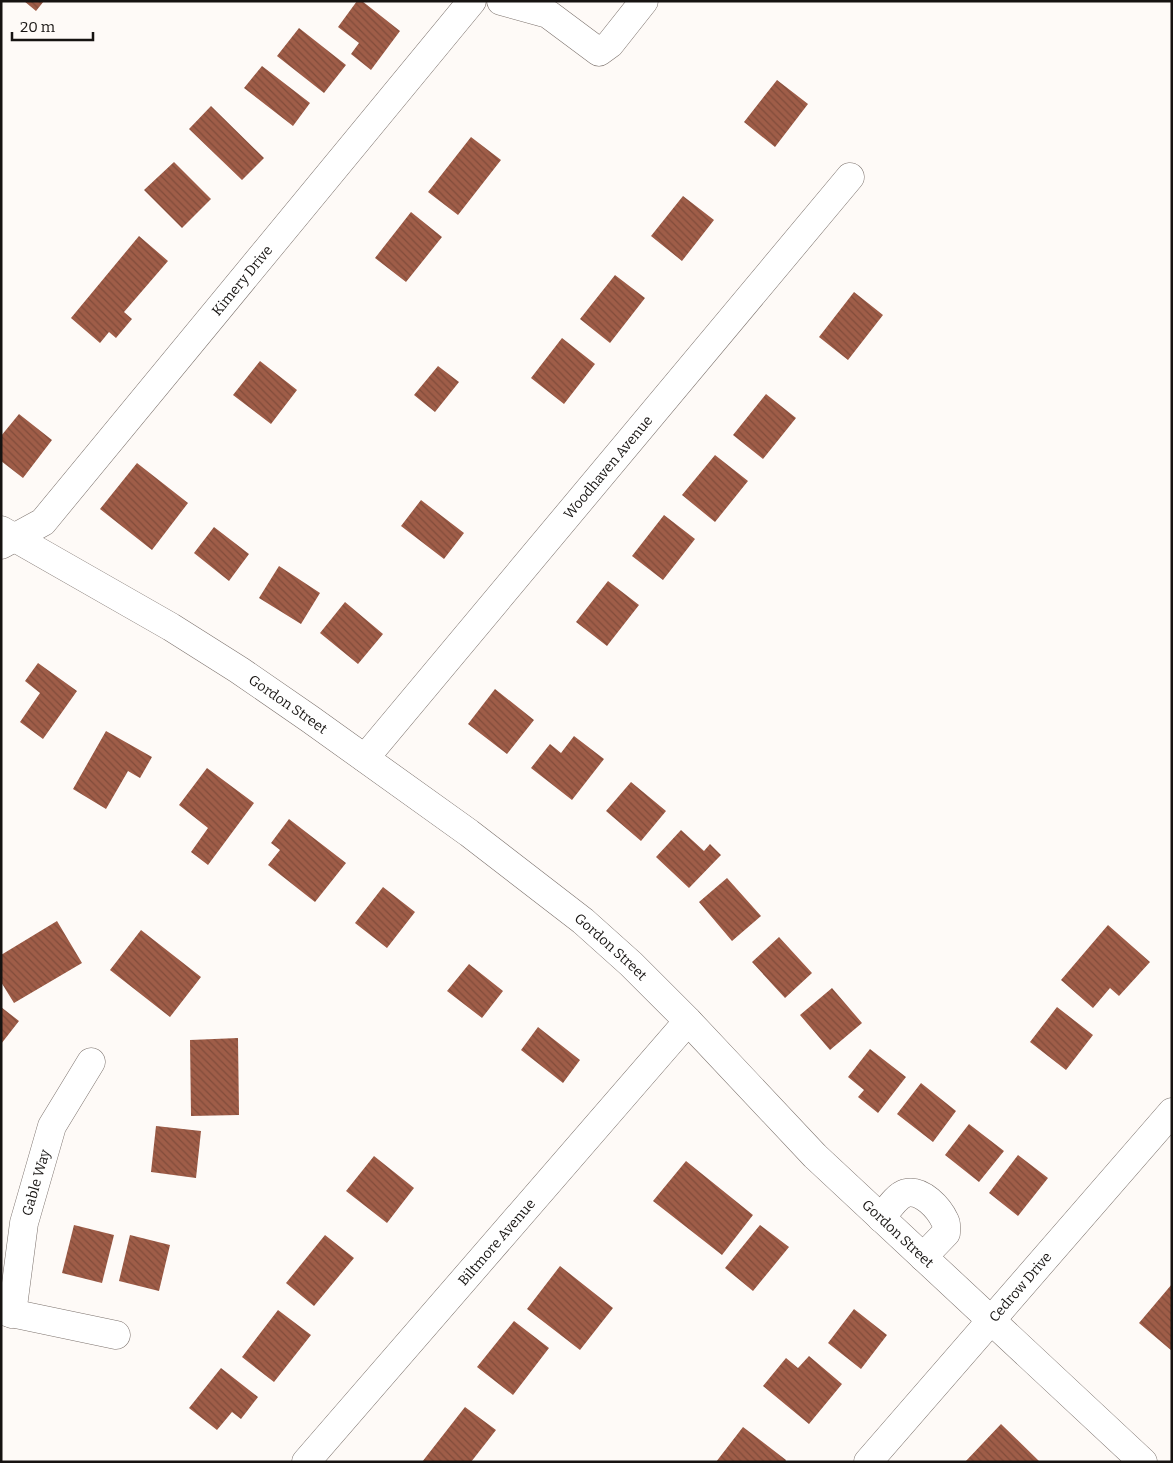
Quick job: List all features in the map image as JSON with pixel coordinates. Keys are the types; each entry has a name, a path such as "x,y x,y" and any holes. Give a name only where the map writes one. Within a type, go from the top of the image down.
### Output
{"street":[{"name":"Kimery Drive","path":"6,537 43,522 472,1"},
{"path":"501,1 553,7 599,52 610,44 644,1"},
{"name":"Woodhaven Avenue","path":"365,758 850,177"},
{"name":"Gordon Street","path":"6,537 171,627 247,676 365,758 503,858 583,921 631,964 816,1156 1143,1462"},
{"name":"Biltmore Avenue","path":"306,1462 688,1022"},
{"name":"Gable Way","path":"7,1312 24,1223 52,1126 91,1062"},
{"name":"Cedrow Drive","path":"868,1462 1172,1112"},
{"path":"881,1218 906,1193 918,1194 931,1202 946,1222 946,1233 923,1257"},
{"path":"7,1312 116,1335"}],"building":[{"path":"24,1 44,1 36,11"},
{"path":"357,1 362,1 400,31 371,70 351,54 359,43 338,27"},
{"path":"299,28 346,65 324,93 277,56"},
{"path":"262,66 310,103 293,126 244,88"},
{"path":"777,80 808,104 775,147 744,122"},
{"path":"211,106 264,158 242,180 189,129"},
{"path":"471,137 501,160 458,215 428,192"},
{"path":"174,162 211,199 182,228 144,190"},
{"path":"683,196 714,220 682,261 651,236"},
{"path":"411,212 442,237 406,282 375,258"},
{"path":"139,236 168,261 124,312 132,319 116,338 109,332 100,343 71,318"},
{"path":"615,275 645,298 610,343 580,319"},
{"path":"854,292 883,315 848,360 819,337"},
{"path":"562,338 595,364 564,404 531,378"},
{"path":"260,361 297,390 271,424 233,395"},
{"path":"438,366 459,382 435,412 414,395"},
{"path":"766,394 796,418 763,459 733,435"},
{"path":"19,414 52,440 23,478 1,461 1,436"},
{"path":"715,455 748,481 715,522 682,495"},
{"path":"137,463 188,503 152,550 100,509"},
{"path":"421,500 464,533 444,559 401,526"},
{"path":"664,515 695,539 663,580 632,556"},
{"path":"214,527 249,554 229,581 194,553"},
{"path":"279,566 320,593 301,624 259,598"},
{"path":"608,581 639,605 607,646 576,622"},
{"path":"345,602 383,634 358,664 320,633"},
{"path":"38,663 77,691 43,739 20,722 40,693 25,681"},
{"path":"495,689 534,720 507,754 468,724"},
{"path":"106,731 152,757 140,778 128,771 106,809 73,789"},
{"path":"574,736 604,759 572,800 531,768 550,744 561,753"},
{"path":"207,768 254,803 208,865 191,852 208,828 179,805"},
{"path":"631,782 666,811 641,841 606,811"},
{"path":"289,819 346,863 315,902 268,865 280,850 271,843"},
{"path":"681,830 704,851 710,844 721,855 689,888 656,857"},
{"path":"727,878 761,916 732,941 699,902"},
{"path":"383,887 415,912 387,948 355,923"},
{"path":"57,921 82,963 14,1003 1,982 1,955"},
{"path":"1108,925 1150,962 1119,996 1110,988 1093,1008 1061,980"},
{"path":"141,930 201,977 170,1017 110,970"},
{"path":"779,937 812,973 785,998 752,962"},
{"path":"469,964 503,991 482,1018 447,991"},
{"path":"832,988 862,1023 830,1050 800,1015"},
{"path":"1,1007 19,1021 1,1044"},
{"path":"1057,1007 1093,1035 1066,1070 1030,1042"},
{"path":"538,1027 580,1060 563,1083 521,1050"},
{"path":"238,1038 239,1115 191,1116 190,1040"},
{"path":"870,1049 906,1077 878,1113 858,1097 864,1090 848,1077"},
{"path":"921,1083 956,1111 933,1142 897,1114"},
{"path":"969,1124 1004,1151 979,1182 945,1155"},
{"path":"156,1126 201,1131 196,1178 151,1172"},
{"path":"1018,1155 1048,1178 1018,1216 989,1193"},
{"path":"374,1156 414,1188 387,1223 346,1191"},
{"path":"686,1161 753,1215 722,1255 653,1201"},
{"path":"74,1225 114,1235 102,1283 62,1273"},
{"path":"760,1225 789,1247 753,1291 725,1268"},
{"path":"130,1235 170,1245 159,1291 119,1281"},
{"path":"325,1235 354,1258 314,1306 286,1283"},
{"path":"560,1266 613,1308 580,1350 527,1309"},
{"path":"1172,1284 1172,1351 1139,1323"},
{"path":"854,1309 887,1335 861,1369 828,1343"},
{"path":"278,1310 311,1335 274,1382 242,1357"},
{"path":"514,1321 549,1348 513,1395 477,1367"},
{"path":"809,1356 842,1384 809,1424 763,1386 786,1358 798,1368"},
{"path":"221,1368 258,1397 241,1419 232,1412 217,1430 189,1408"},
{"path":"465,1407 496,1430 471,1462 422,1462"},
{"path":"1001,1424 1040,1462 965,1462"},
{"path":"743,1427 786,1460 785,1462 716,1462"}]}
